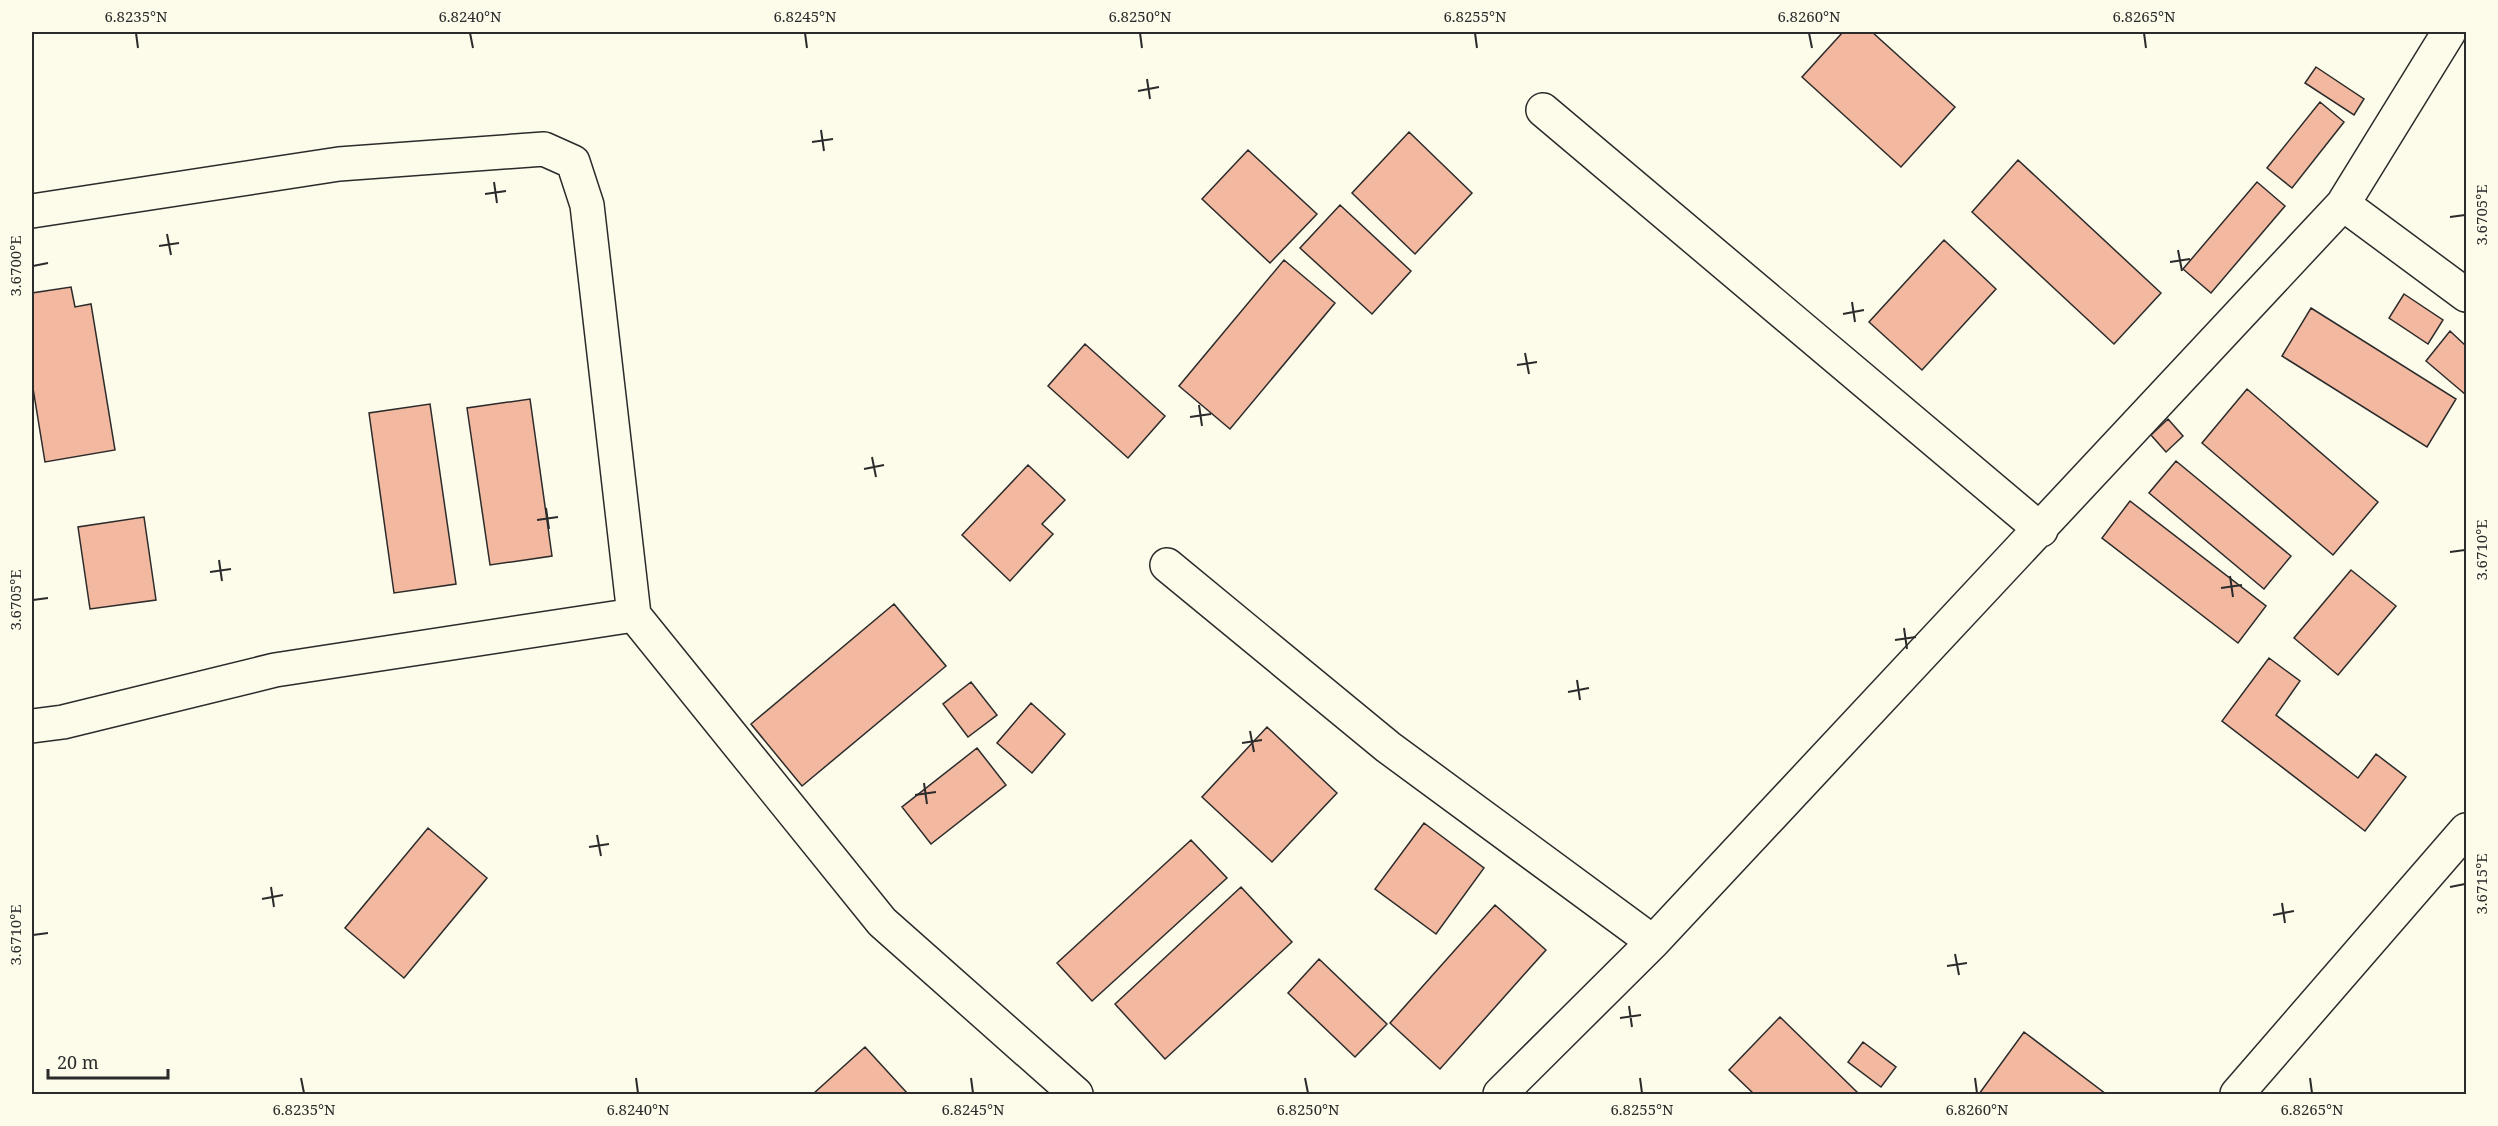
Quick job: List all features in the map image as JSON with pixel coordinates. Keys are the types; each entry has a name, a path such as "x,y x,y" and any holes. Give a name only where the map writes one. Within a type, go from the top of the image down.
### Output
{"street":[{"path":"1500,1095 1653,942 2041,530 2343,204 2449,32"},
{"path":"1543,110 2041,530"},
{"path":"32,211 339,164 544,149 573,162 587,205 634,615 882,922 1076,1095"},
{"path":"2343,204 2466,295"},
{"path":"1167,565 1388,747 1653,942"},
{"path":"32,726 63,722 275,670 634,615"},
{"path":"2237,1095 2466,830"}],"building":[{"path":"1843,32 1872,32 1955,107 1901,167 1802,77"},
{"path":"2316,67 2364,99 2354,115 2305,83"},
{"path":"2320,102 2344,122 2292,188 2267,168"},
{"path":"1409,132 1472,193 1415,254 1352,193"},
{"path":"1248,150 1317,214 1270,263 1202,199"},
{"path":"2018,160 2161,293 2114,344 1972,212"},
{"path":"2257,182 2285,206 2211,293 2183,269"},
{"path":"1340,205 1411,271 1372,314 1300,248"},
{"path":"1944,240 1996,289 1922,370 1869,322"},
{"path":"1284,260 1335,303 1230,429 1179,386"},
{"path":"71,287 75,307 91,304 115,450 45,462 32,382 32,293"},
{"path":"2404,294 2443,320 2428,344 2389,318"},
{"path":"2311,308 2456,399 2427,447 2282,356"},
{"path":"2450,331 2466,346 2466,395 2426,361"},
{"path":"1085,344 1165,416 1128,458 1048,386"},
{"path":"2247,389 2378,502 2333,555 2202,443"},
{"path":"530,399 552,556 490,565 467,408"},
{"path":"430,404 456,584 394,593 369,413"},
{"path":"2168,419 2183,436 2166,452 2151,435"},
{"path":"2176,461 2291,556 2264,589 2149,493"},
{"path":"1028,465 1065,500 1042,524 1053,534 1010,581 962,535"},
{"path":"2130,501 2266,606 2238,643 2102,538"},
{"path":"144,517 156,600 90,609 78,527"},
{"path":"2351,570 2396,606 2338,675 2294,638"},
{"path":"894,604 946,666 802,786 751,724"},
{"path":"2269,658 2300,681 2276,715 2358,778 2376,754 2406,777 2365,831 2222,721"},
{"path":"971,682 997,715 968,737 943,704"},
{"path":"1031,703 1065,734 1032,773 997,743"},
{"path":"1267,727 1337,793 1272,862 1202,797"},
{"path":"977,748 1006,785 931,844 902,807"},
{"path":"1424,823 1484,868 1436,934 1375,889"},
{"path":"428,828 487,878 404,978 345,928"},
{"path":"1191,840 1227,878 1092,1001 1057,963"},
{"path":"1241,887 1292,942 1165,1059 1115,1004"},
{"path":"1495,905 1546,950 1440,1069 1390,1023"},
{"path":"1319,959 1387,1024 1355,1057 1288,993"},
{"path":"1780,1017 1858,1093 1754,1094 1729,1070"},
{"path":"2024,1032 2106,1094 1979,1094"},
{"path":"1863,1042 1896,1067 1881,1087 1848,1062"},
{"path":"865,1047 908,1094 813,1094"}]}
